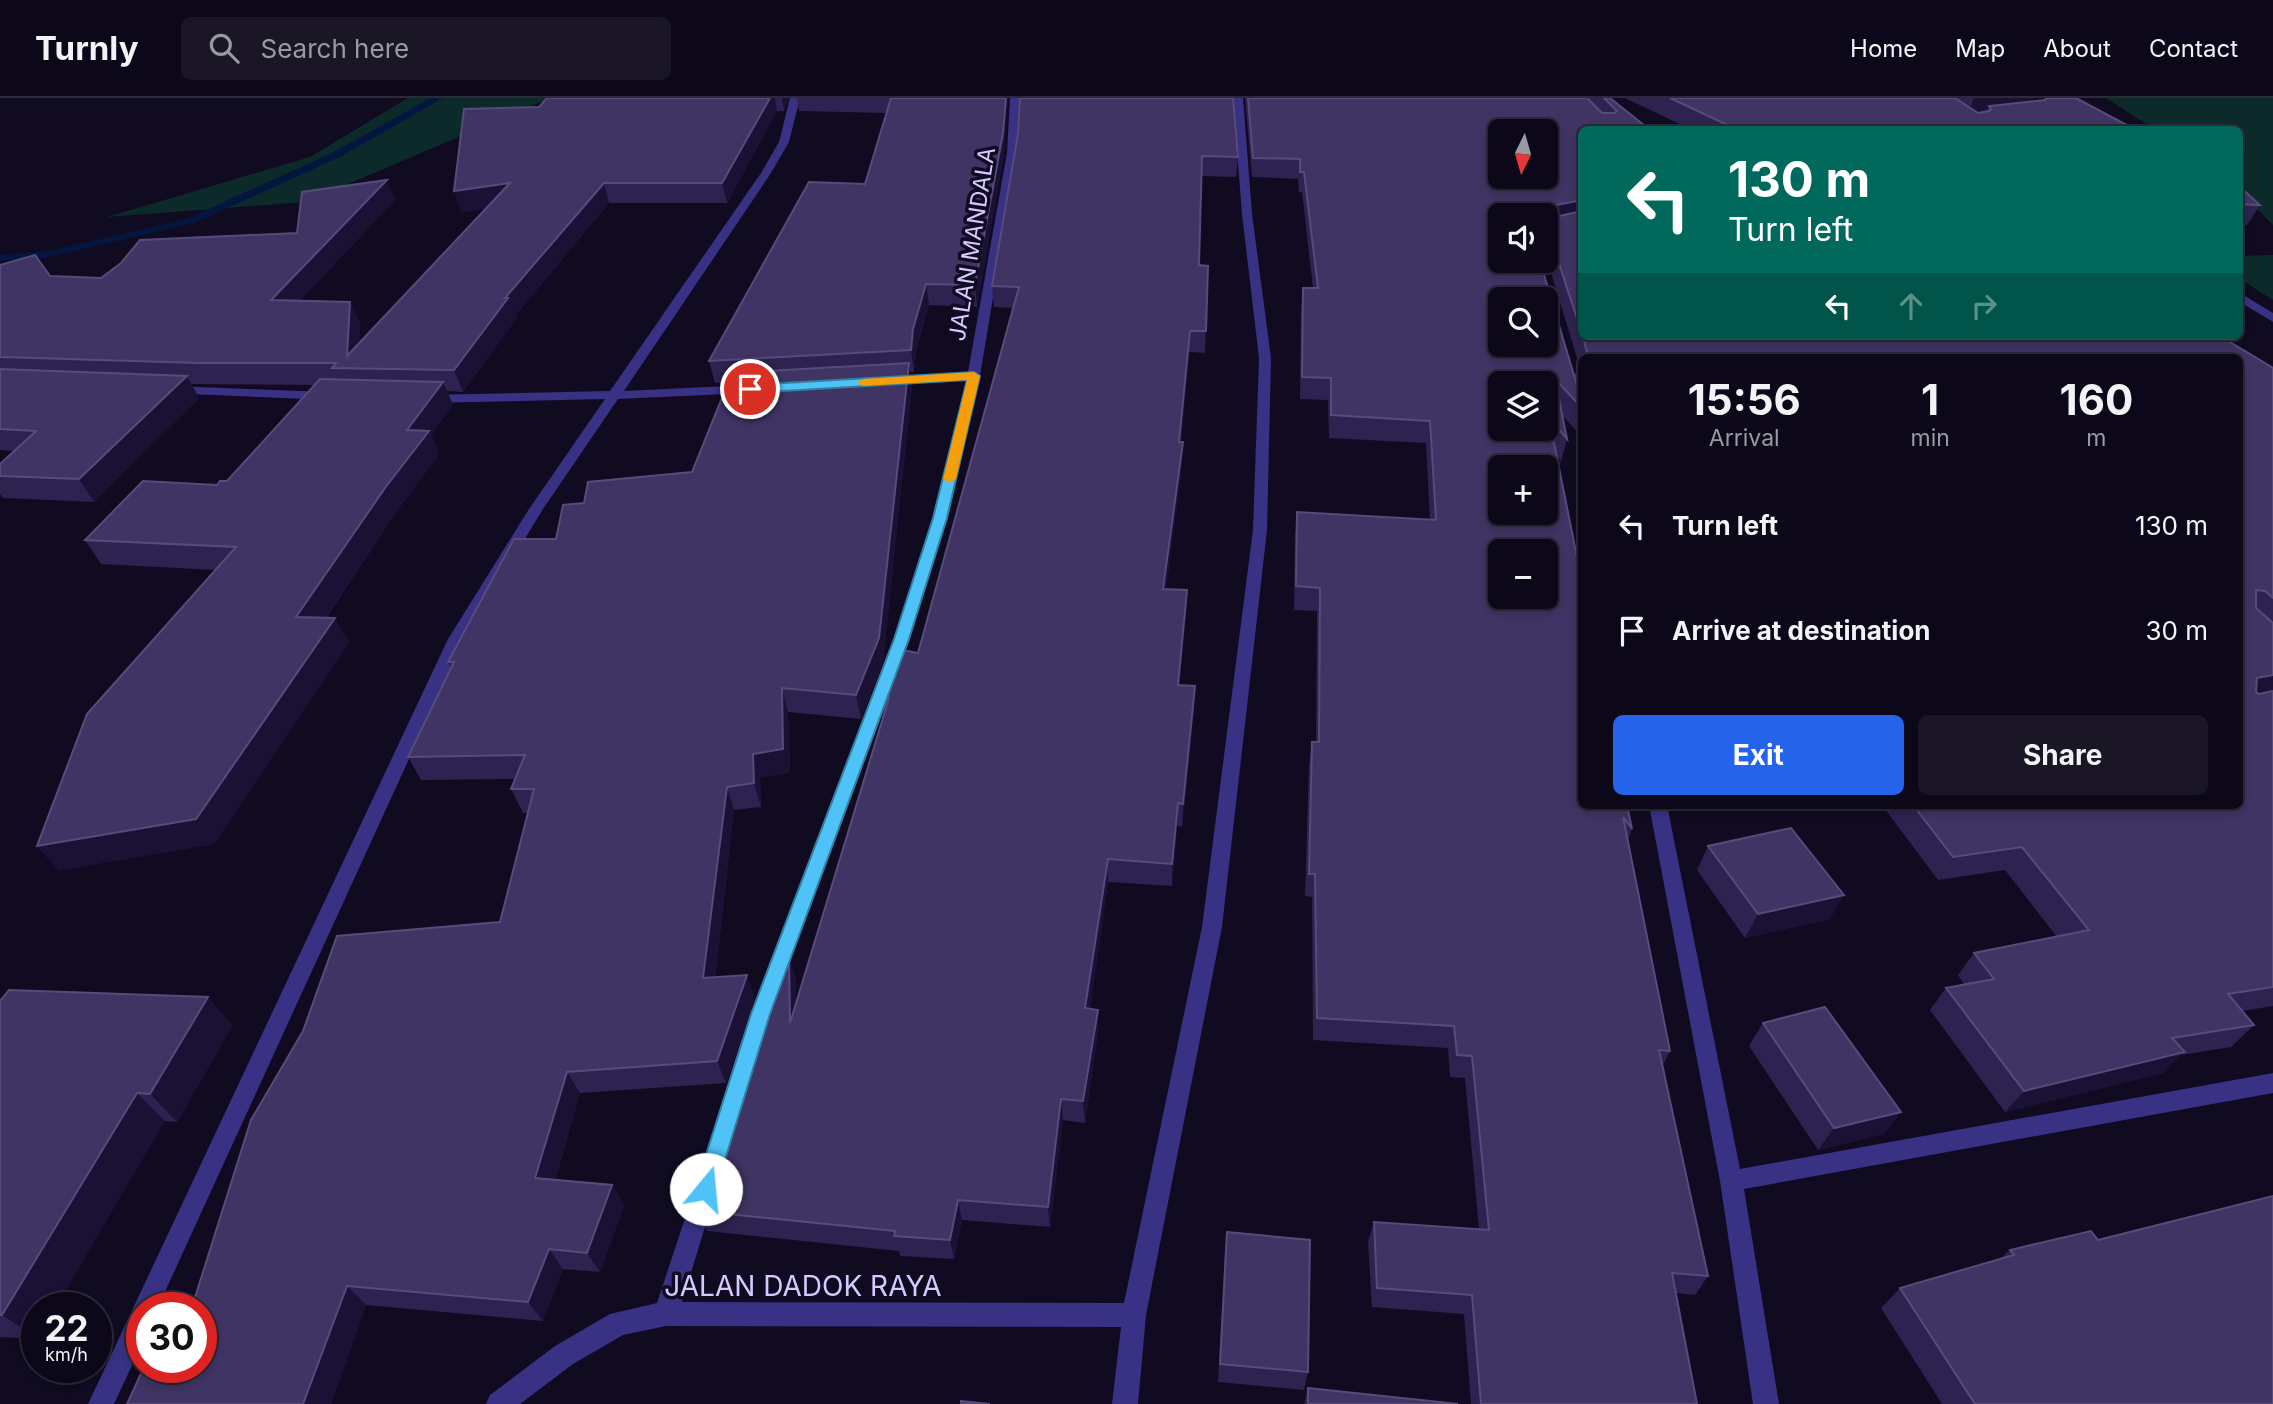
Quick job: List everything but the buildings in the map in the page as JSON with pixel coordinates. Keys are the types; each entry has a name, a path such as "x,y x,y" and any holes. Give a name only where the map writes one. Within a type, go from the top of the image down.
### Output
{"street":[{"path":"153,1292 456,639 536,509 766,173 784,142 795,98"},
{"path":"1125,1404 1134,1315 1212,928 1261,530 1265,358 1247,214 1238,98"},
{"name":"JALAN MANDALA","path":"766,1001 902,639 940,518 974,376 1018,104"},
{"path":"2243,299 2273,318"},
{"path":"869,382 974,376"},
{"path":"411,399 613,396 763,388"},
{"path":"160,390 346,396"},
{"path":"1659,809 1731,1181 1766,1404"},
{"path":"666,1314 757,1027"},
{"path":"1731,1181 2273,1083"},
{"name":"JALAN DADOK RAYA","path":"508,1401 564,1355 619,1322 666,1314 1134,1315"},
{"path":"101,1404 126,1350"}],"green space":[{"path":"408,98 550,98 306,202 107,217 310,157"},
{"path":"2106,98 2273,98 2273,225 2243,194 2243,126 2149,126"},
{"path":"2273,255 2273,300 2243,281 2243,256"}],"waterway":[{"path":"0,258 49,254 190,221 336,155 438,98"}],"slow traffic":[{"path":"863,383 974,376 949,479"}],"route":[{"path":"706,1189 761,1014 902,639 940,518 974,376 750,389"}]}
